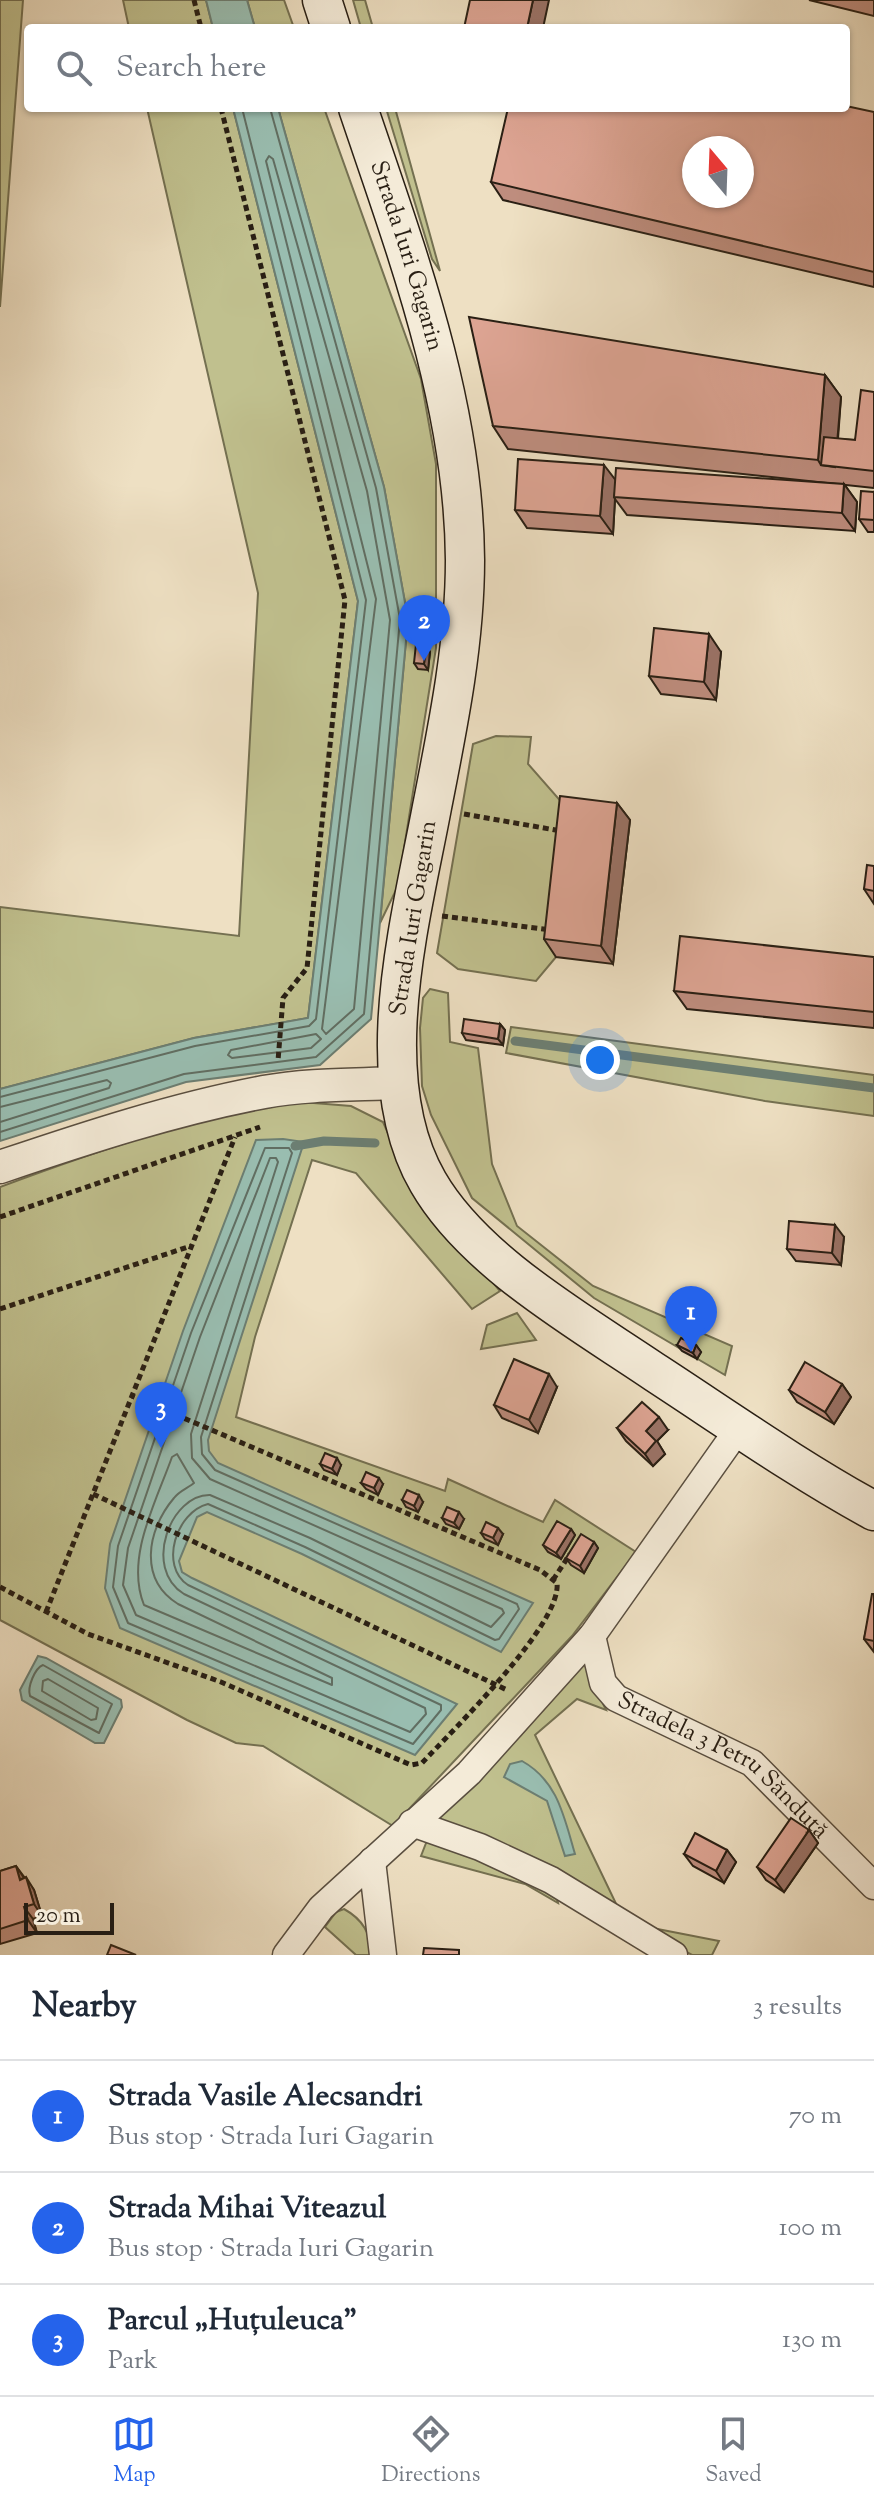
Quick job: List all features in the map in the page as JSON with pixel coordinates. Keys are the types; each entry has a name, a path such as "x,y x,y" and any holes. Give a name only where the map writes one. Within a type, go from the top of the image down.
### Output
{"main road":[{"path":"322,0 330,24"},
{"name":"Strada Iuri Gagarin","path":"359,112 420,291 445,397 462,508 465,561 453,695 413,913 396,1035 398,1083 426,1179 442,1204 508,1269 739,1428 874,1511"}],"street":[{"path":"0,1167 148,1120 264,1093 398,1083"},
{"path":"286,1955 303,1927 469,1773 592,1636 739,1428"},
{"name":"Stradela 3 Petru Sănduță","path":"592,1636 603,1683 616,1698 752,1763 874,1886"},
{"path":"412,1823 480,1847 551,1880 674,1955"},
{"path":"372,1861 383,1955"}],"path":[{"path":"194,0 200,24"},
{"path":"222,112 345,600 307,968 283,998 279,1040"},
{"path":"432,808 570,832"},
{"path":"413,913 559,931"},
{"path":"0,1217 235,1135 263,1126 275,1115 264,1093 235,1135 46,1612"},
{"path":"0,1309 191,1246"},
{"path":"0,1587 88,1634 221,1682 411,1765 422,1763 495,1685 552,1611 559,1596 557,1583 540,1570 132,1396"},
{"path":"93,1494 533,1703"},
{"path":"553,1580 575,1546"}],"green space":[{"path":"0,0 23,0 0,307"},
{"path":"123,0 206,0 212,24 128,24"},
{"path":"247,0 284,0 293,24 254,24"},
{"path":"353,0 365,0 372,24 360,24"},
{"path":"148,112 234,112 358,601 308,1018 194,1038 0,1089 0,907 239,936 258,593"},
{"path":"279,112 325,112 421,379 436,464 436,648 398,886 380,923 408,619 384,487"},
{"path":"387,112 396,112 440,271 432,259"},
{"path":"496,736 531,737 528,764 572,814 556,957 536,981 458,969 437,953 473,744"},
{"path":"430,989 448,993 450,1042 478,1048 492,1164 517,1226 593,1286 732,1346 725,1375 594,1298 472,1198 431,1115 422,1086 420,1028 423,998"},
{"path":"511,1027 874,1075 874,1116 765,1101 506,1053"},
{"path":"301,1102 351,1106 383,1122 411,1185 500,1291 472,1309 356,1173 312,1160 255,1337 236,1417 445,1491 448,1479 543,1522 555,1500 636,1552 572,1636 393,1826 263,1746 236,1743 187,1720 0,1620 0,1187 148,1136 222,1117"},
{"path":"517,1313 536,1340 481,1349 487,1325"},
{"path":"583,1661 606,1710 577,1699 535,1735 621,1914 435,1819 521,1735"},
{"path":"428,1838 555,1891 558,1903 525,1884 421,1856"},
{"path":"344,1909 365,1928 374,1955 356,1955 325,1927 336,1912"},
{"path":"637,1925 719,1941 712,1955 692,1955"}],"water":[{"path":"206,0 247,0 254,24 212,24"},
{"path":"234,112 279,112 384,487 408,619 371,1019 320,1065 186,1082 0,1141 0,1089 194,1038 308,1018 358,601"},
{"path":"256,1140 304,1142 208,1440 209,1451 218,1463 533,1603 501,1652 302,1554 207,1512 197,1517 179,1561 182,1572 192,1578 457,1704 415,1755 120,1628 105,1588 110,1544 183,1331"},
{"path":"38,1656 121,1700 122,1707 104,1743 95,1743 22,1700 20,1690"},
{"path":"522,1761 552,1789 575,1854 565,1856 547,1801 504,1777 510,1764"}],"building":[{"path":"470,0 533,0 528,24 465,24"},
{"path":"850,107 874,112 874,272 491,182 507,112 850,112"},
{"path":"469,317 825,375 818,460 493,426"},
{"path":"861,390 874,392 874,471 821,465 824,437 855,440"},
{"path":"518,459 604,465 600,516 515,510"},
{"path":"616,468 844,484 842,513 614,497"},
{"path":"861,491 874,492 874,520 859,519"},
{"path":"654,628 709,634 704,682 649,676"},
{"path":"416,644 426,645 424,664 414,663"},
{"path":"560,796 617,803 601,946 544,939"},
{"path":"867,865 874,866 874,891 864,889"},
{"path":"680,936 874,957 874,1012 674,991"},
{"path":"464,1019 500,1024 498,1039 462,1033"},
{"path":"789,1221 835,1225 832,1253 787,1249"},
{"path":"681,1338 696,1345 693,1353 677,1345"},
{"path":"514,1359 549,1374 529,1420 494,1405"},
{"path":"805,1362 842,1384 825,1412 789,1390"},
{"path":"642,1402 659,1417 646,1431 656,1441 645,1454 617,1428"},
{"path":"325,1453 337,1458 332,1469 320,1464"},
{"path":"366,1472 379,1478 374,1488 361,1483"},
{"path":"407,1490 419,1495 414,1506 402,1500"},
{"path":"447,1507 459,1512 454,1523 442,1518"},
{"path":"557,1521 571,1529 556,1553 543,1545"},
{"path":"486,1522 498,1528 493,1538 481,1533"},
{"path":"581,1534 594,1542 580,1566 566,1558"},
{"path":"874,1594 874,1641 864,1639"},
{"path":"791,1818 809,1830 775,1880 757,1867"},
{"path":"695,1833 727,1850 716,1871 684,1854"},
{"path":"16,1866 20,1880 26,1877 34,1904 24,1907 28,1920 0,1929 0,1871"},
{"path":"111,1945 136,1955 107,1955"},
{"path":"424,1948 459,1950 459,1955 423,1955"}],"waterway":[{"path":"515,1041 874,1088"},
{"path":"295,1146 324,1141 375,1143"}],"place":[{"name":"Strada Mihai Viteazul","path":"424,661"},
{"name":"Strada Vasile Alecsandri","path":"691,1352"},
{"name":"Parcul „Huțuleuca”","path":"161,1448"}]}
